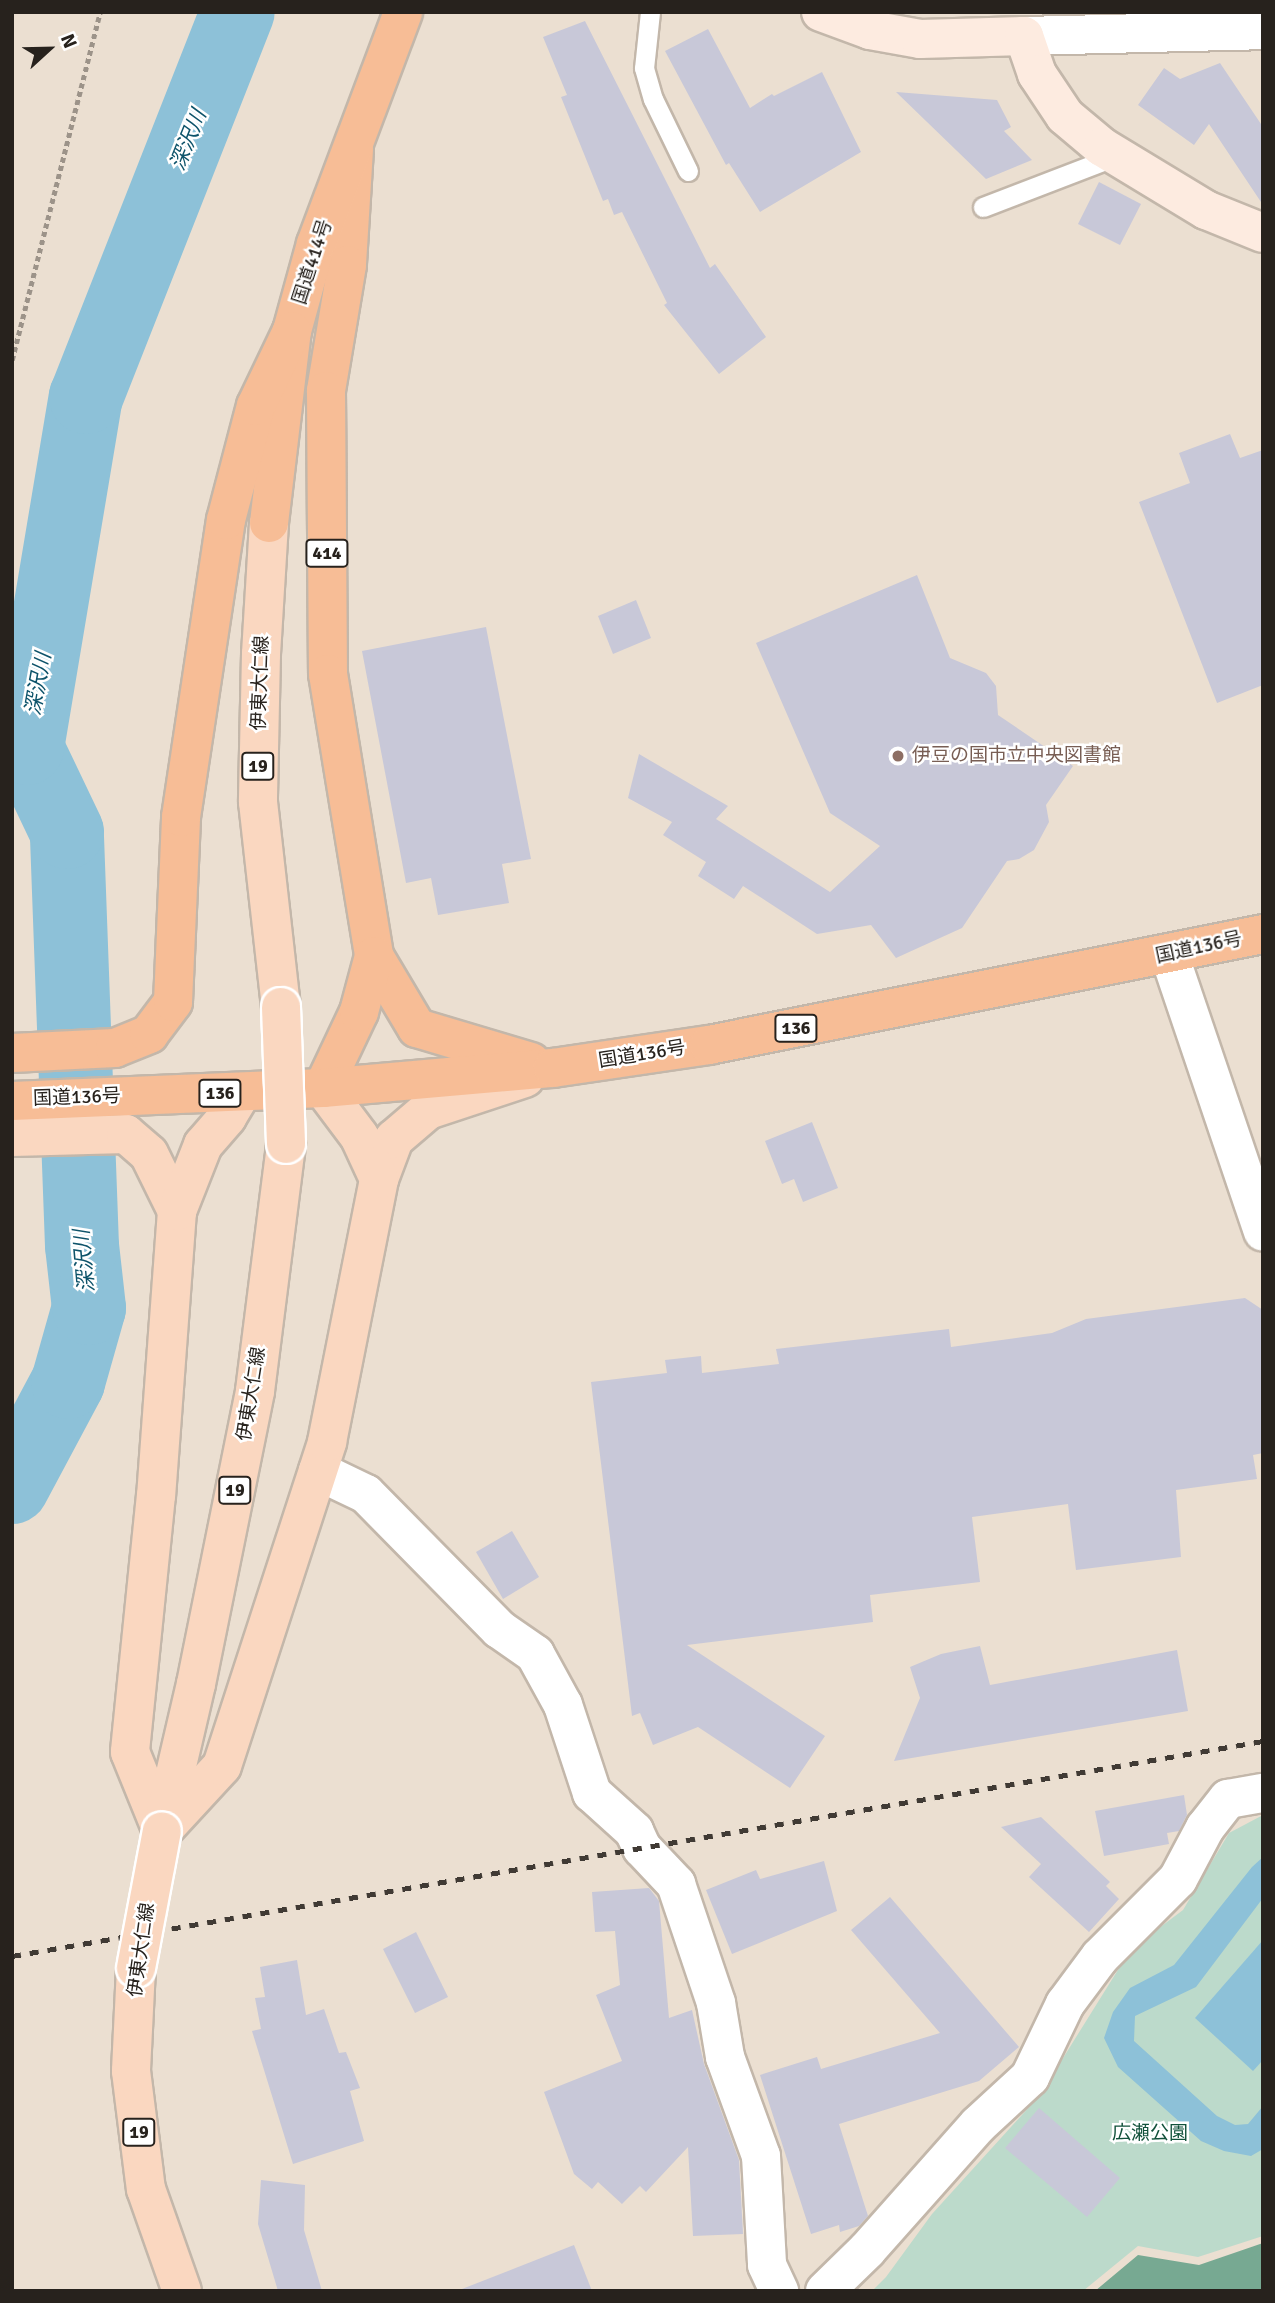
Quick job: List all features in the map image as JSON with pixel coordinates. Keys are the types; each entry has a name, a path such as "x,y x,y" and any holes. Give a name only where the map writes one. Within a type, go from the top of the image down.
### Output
{"highway":[{"name":"国道414号","path":"269,523 292,331 316,243 354,149 403,12"},
{"name":"414","path":"323,1087 359,1012 374,956 328,674 326,391 347,265 354,149"},
{"name":"414","path":"12,1054 114,1048 149,1034 173,1002 181,817 226,520 256,406 292,331"},
{"name":"国道136号","path":"12,1101 242,1092 554,1068 709,1045 1263,934"},
{"path":"374,956 417,1028 554,1068"}],"main road":[{"name":"伊東大仁線","path":"182,2291 146,2189 131,2071 136,1968 254,1391 286,1144 281,1007 258,802 261,654 269,523"},
{"path":"242,1092 228,1117 203,1145 177,1211 156,1495 130,1752 162,1831 222,1766 327,1442 379,1179 394,1139 428,1110 554,1068"},
{"path":"323,1087 359,1136 379,1179"},
{"path":"12,1137 126,1134 149,1154 177,1211"}],"street":[{"path":"821,12 870,30 920,39 1028,24 1263,30"},
{"path":"1028,24 1037,74 1065,116 1116,156 1206,210 1263,233"},
{"path":"1169,954 1263,1232"},
{"path":"318,1471 366,1494 499,1629 535,1654 564,1706 592,1793 634,1831 642,1847 676,1884 716,2003 725,2057 761,2156 767,2265 779,2291"},
{"path":"825,2291 867,2250 978,2125 1030,2077 1065,2004 1100,1957 1178,1879 1205,1828 1228,1798 1263,1793"}],"lane":[{"path":"650,12 643,68 653,99 688,171"},
{"path":"983,206 1116,156"}],"path":[{"path":"12,360 100,12"}],"green space":[{"name":"広瀬公園","path":"1263,1815 1263,2236 1198,2257 1138,2246 1083,2291 872,2291 886,2277 932,2214 1040,2095 1131,1949 1183,1910 1229,1833"},
{"path":"1263,2243 1263,2291 1095,2291 1138,2255 1199,2265"}],"water":[{"path":"1263,1857 1263,1898 1196,1987 1135,2016 1134,2041 1217,2116 1235,2125 1248,2124 1263,2106 1263,2149 1251,2156 1224,2151 1201,2141 1118,2067 1104,2038 1113,2012 1130,1988 1174,1965 1252,1867"},
{"path":"1263,1940 1263,2060 1253,2071 1195,2018"}],"building":[{"path":"585,21 710,268 715,264 766,337 719,374 664,305 667,303 622,212 614,215 608,199 603,201 561,97 567,95 543,37"},
{"path":"708,29 750,108 772,94 774,96 822,72 861,152 760,212 729,163 726,165 665,51"},
{"path":"1220,63 1263,127 1263,205 1209,124 1194,145 1138,105 1164,68 1180,79"},
{"path":"896,92 997,100 1011,127 1004,131 1032,160 986,179"},
{"path":"1099,182 1141,204 1120,245 1078,224"},
{"path":"1230,434 1240,458 1263,450 1263,685 1217,703 1139,502 1190,483 1179,453"},
{"path":"917,575 950,658 986,673 996,686 998,715 1073,766 1046,805 1049,822 1034,850 1019,859 1007,861 962,928 896,958 871,925 817,934 743,886 734,899 698,876 706,862 663,835 672,822 628,798 639,754 728,806 716,819 830,892 880,846 830,813 756,643"},
{"path":"636,600 651,638 613,654 598,616"},
{"path":"486,627 531,859 502,864 509,903 438,915 431,878 406,883 362,651"},
{"path":"812,1122 838,1188 803,1202 794,1179 782,1184 765,1141"},
{"path":"1245,1298 1263,1310 1263,1453 1253,1455 1257,1479 1176,1490 1181,1557 1076,1570 1068,1504 972,1517 980,1582 870,1595 873,1622 687,1645 825,1736 790,1788 698,1727 653,1745 640,1713 632,1716 591,1382 667,1373 665,1360 701,1356 702,1373 779,1364 776,1349 949,1329 951,1347 1052,1333 1086,1319"},
{"path":"512,1531 539,1577 503,1599 476,1552"},
{"path":"980,1646 990,1685 1177,1650 1188,1711 894,1761 920,1698 910,1667 941,1654"},
{"path":"1184,1795 1187,1815 1179,1831 1167,1833 1169,1844 1104,1856 1095,1811"},
{"path":"1041,1817 1110,1882 1106,1886 1119,1899 1089,1932 1029,1877 1041,1864 1001,1827"},
{"path":"824,1861 837,1911 732,1954 706,1890 756,1870 760,1879"},
{"path":"649,1888 659,1901 669,2018 692,2010 704,2064 739,2160 743,2234 693,2236 688,2147 646,2192 640,2186 622,2204 598,2182 592,2189 574,2174 544,2092 622,2061 596,1995 620,1985 615,1931 595,1932 592,1892"},
{"path":"890,1897 1019,2047 979,2081 839,2124 868,2216 859,2226 840,2232 839,2225 811,2234 760,2075 817,2057 821,2069 940,2033 851,1930"},
{"path":"416,1932 448,1997 415,2013 383,1949"},
{"path":"297,1960 306,2015 324,2009 339,2053 346,2052 360,2088 350,2091 364,2141 293,2164 252,2031 261,2029 255,1998 265,1997 260,1967"},
{"path":"1039,2108 1120,2178 1087,2217 1005,2148"},
{"path":"261,2180 305,2185 304,2230 322,2291 278,2291 258,2224"},
{"path":"574,2245 592,2291 462,2289"}],"waterway":[{"name":"深沢川","path":"12,1487 68,1382 89,1308 82,1246 67,832 27,748 86,397 238,12"}],"railway":[{"path":"12,1956 1263,1741"}],"place":[{"name":"伊豆の国市立中央図書館","path":"898,756"}]}
